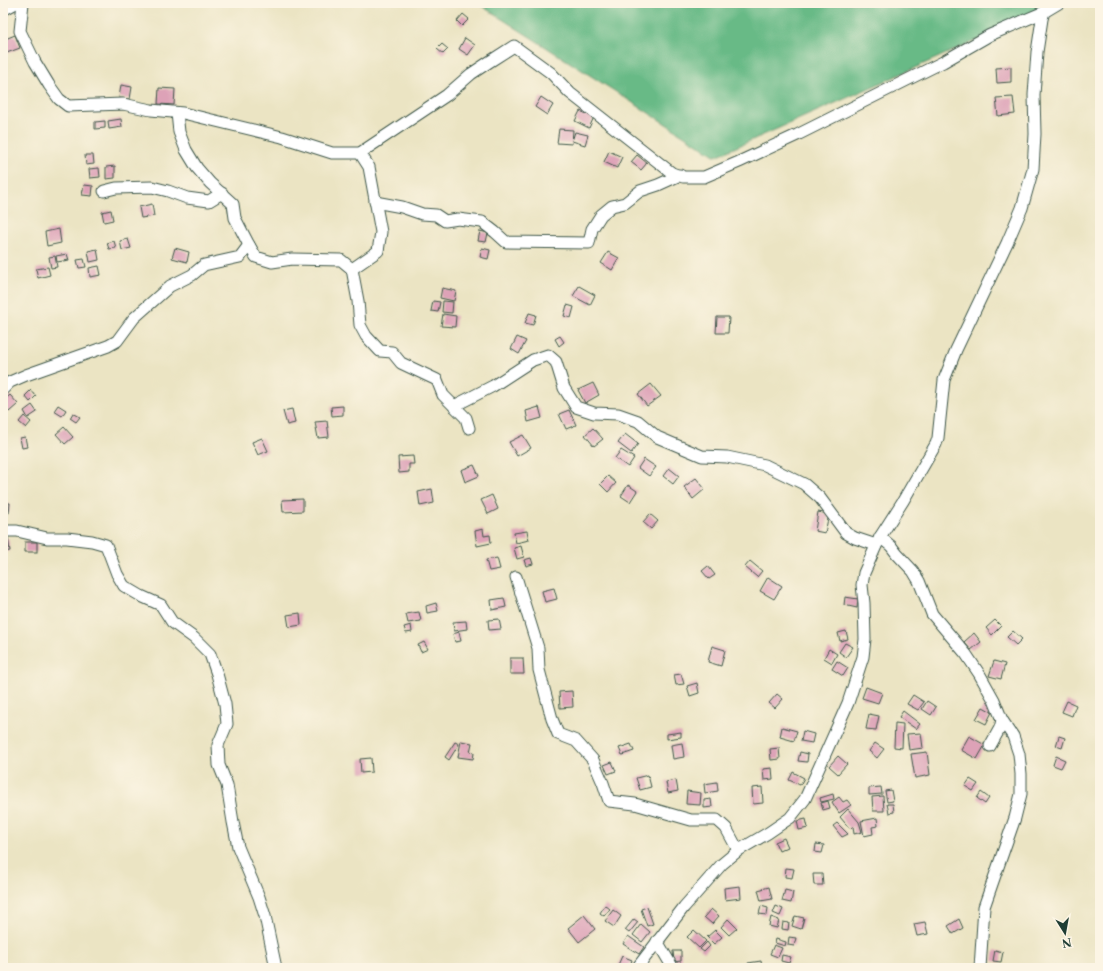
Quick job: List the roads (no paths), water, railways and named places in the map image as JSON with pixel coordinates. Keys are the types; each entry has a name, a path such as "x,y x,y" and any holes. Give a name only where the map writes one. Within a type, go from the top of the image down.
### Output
{"street":[{"path":"3,10 16,3"},
{"path":"23,3 20,31 35,62 49,85 59,99 68,106 123,104 151,110 177,113 282,137 332,153 360,153 447,94 488,62 514,46 551,73 570,93 672,173 683,177 704,176 739,162 797,135 942,62 990,35 1044,12 1059,3"},
{"path":"637,968 684,907 718,869 738,850 768,833 790,818 805,799 848,703 863,657 865,639 862,585 864,574 878,541 936,444 938,438 944,380 956,350 1022,208 1033,169 1035,134 1034,95 1037,52 1044,12"},
{"path":"177,113 179,132 186,150 197,168 210,183 233,204 234,218 256,257 272,262 292,259 341,260 352,269 358,301 360,325 366,336 380,351 392,352 401,363 437,380 443,395 466,418 469,428"},
{"path":"352,269 378,251 381,232 369,167 360,153"},
{"path":"375,202 402,207 422,214 436,215 445,220 458,219 482,222 506,242 589,243 592,229 601,215 612,206 625,203 640,191 680,175"},
{"path":"104,191 127,187 152,187 187,198 209,201 222,193"},
{"path":"3,389 10,382 26,375 108,346 116,341 134,318 170,286 192,275 204,265 240,257 249,245 250,246"},
{"path":"454,406 493,386 533,360 548,355 556,362 564,388 576,407 594,413 618,414 638,421 657,437 702,456 727,457 765,465 804,484 820,498 846,533 855,538 878,541 891,546 904,563 913,571 919,581 932,614 974,665 994,700 1002,720 1013,736 1019,754 1021,794 1013,825 984,907 980,968"},
{"path":"3,531 17,531 47,538 67,538 92,541 106,545 117,574 124,586 160,605 172,622 194,638 210,654 223,697 227,724 218,745 219,766 227,785 232,822 238,847 261,903 276,968"},
{"path":"516,577 538,648 539,670 552,719 558,734 576,741 593,760 609,801 635,804 692,820 717,820 726,828 738,850"},
{"path":"990,746 1000,728 1002,720"},
{"path":"657,942 673,968"}]}
